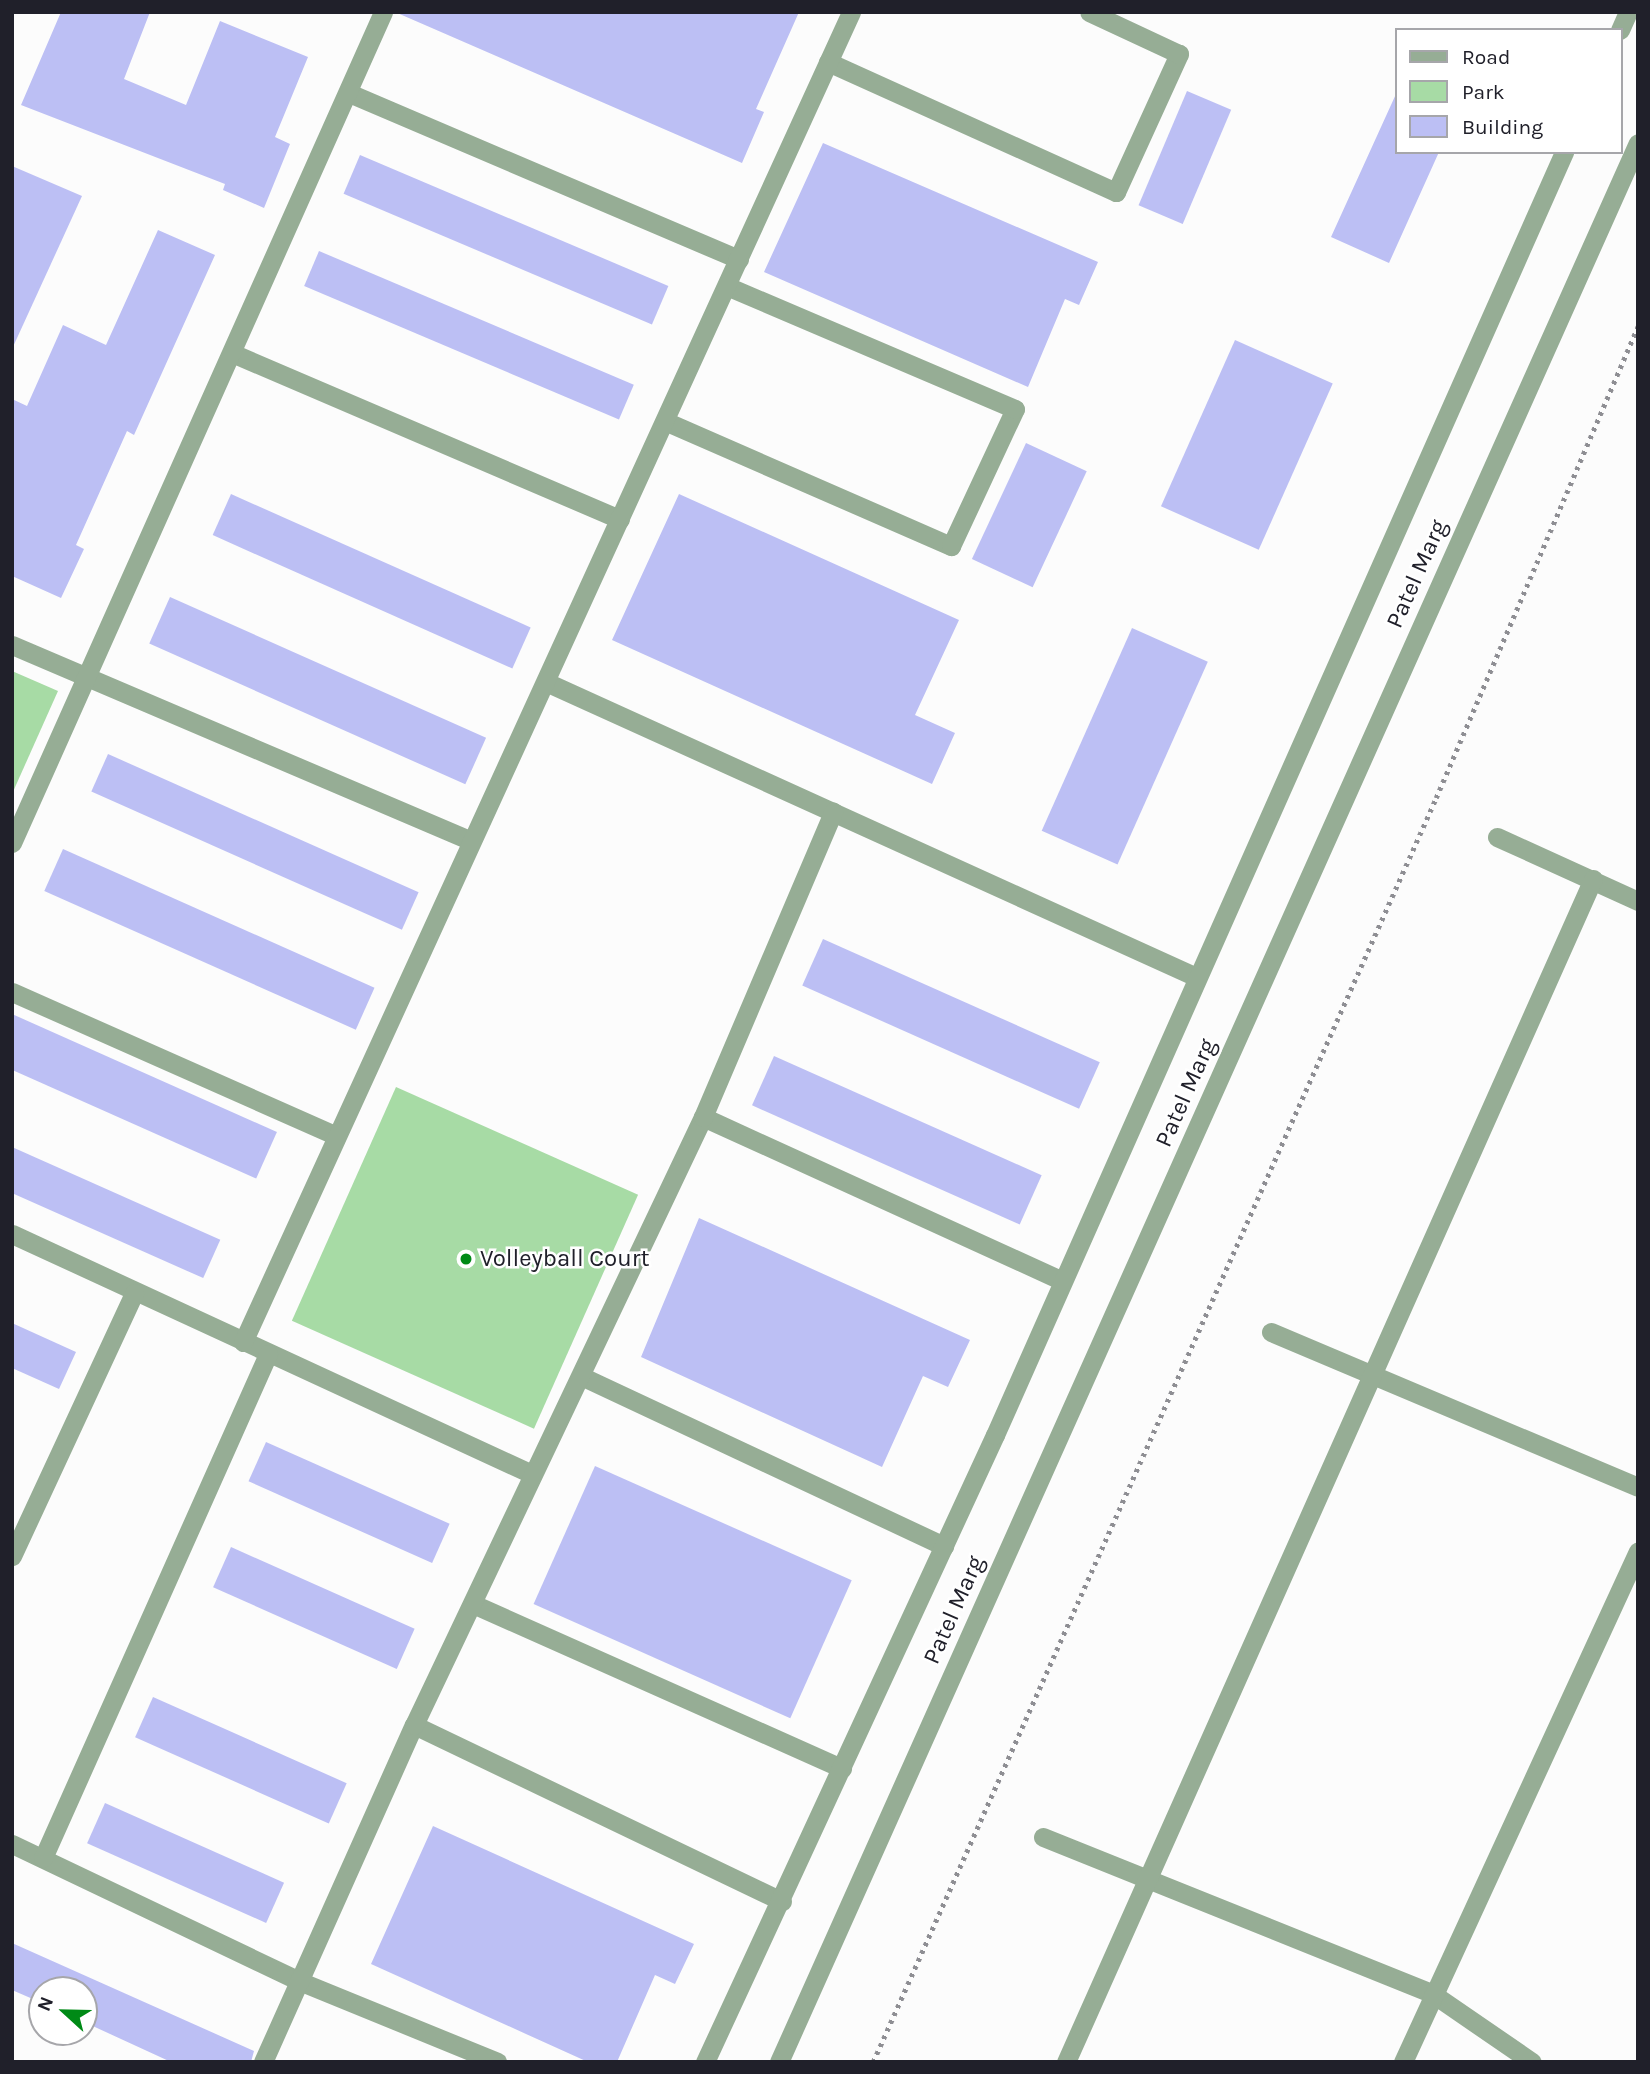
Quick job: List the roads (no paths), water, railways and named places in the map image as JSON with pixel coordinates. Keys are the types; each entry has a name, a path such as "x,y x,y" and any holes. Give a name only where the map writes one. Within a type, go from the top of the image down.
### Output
{"street":[{"path":"12,843 383,12"},
{"path":"243,1342 471,841 729,287 739,259 851,12"},
{"path":"828,62 1116,192 1179,54 1089,12"},
{"path":"1621,28 1628,12"},
{"path":"349,93 739,259"},
{"name":"Patel Marg","path":"779,2062 1638,143"},
{"name":"Patel Marg","path":"705,2062 782,1901 944,1546 1194,976 1563,154"},
{"path":"667,422 951,546 1015,409 729,287"},
{"path":"232,353 620,519"},
{"path":"12,645 471,841"},
{"path":"546,682 1194,976"},
{"path":"263,2062 414,1725 703,1117 834,812"},
{"path":"1497,837 1638,901"},
{"path":"1066,2062 1367,1374 1593,879"},
{"path":"12,992 337,1136"},
{"path":"703,1117 1060,1280"},
{"path":"12,1234 134,1293 532,1474"},
{"path":"12,1556 134,1293"},
{"path":"1271,1332 1638,1487"},
{"path":"43,1858 268,1354"},
{"path":"581,1376 944,1546"},
{"path":"1404,2062 1638,1551"},
{"path":"473,1604 842,1768"},
{"path":"414,1725 782,1901"},
{"path":"1043,1837 1433,1994 1532,2062"},
{"path":"12,1844 299,1981 497,2062"}],"place":[{"name":"Volleyball Court","path":"466,1259"}]}
